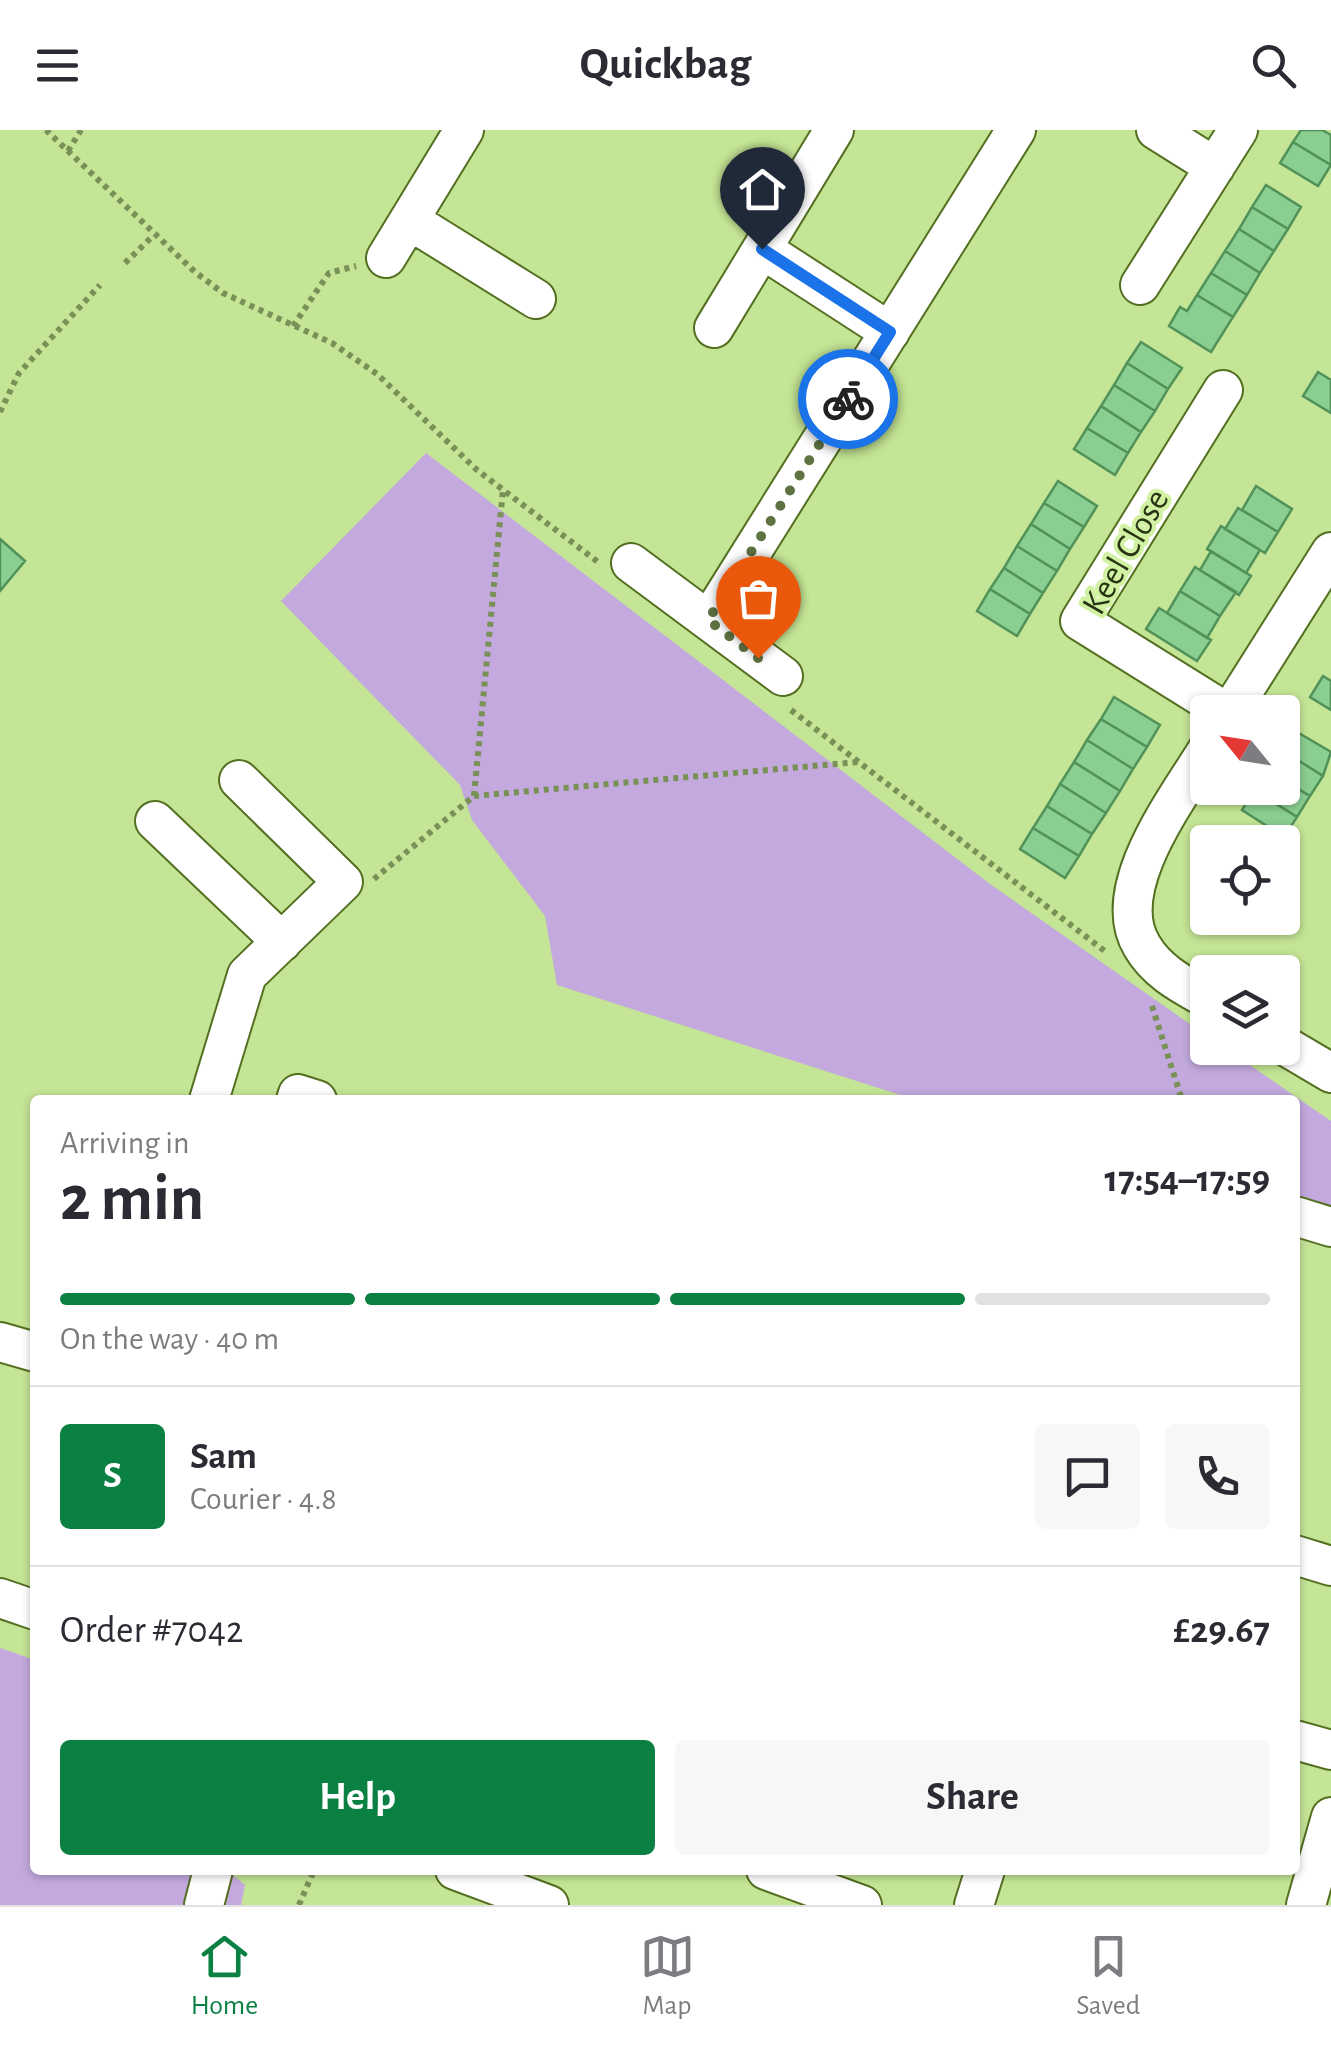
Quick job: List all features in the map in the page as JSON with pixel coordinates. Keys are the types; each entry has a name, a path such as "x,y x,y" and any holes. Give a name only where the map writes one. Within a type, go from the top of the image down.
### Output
{"street":[{"path":"386,258 464,130"},
{"path":"714,328 834,130"},
{"path":"708,620 1016,130"},
{"path":"1156,130 1214,167"},
{"path":"1140,285 1238,130"},
{"path":"409,220 536,298"},
{"path":"762,249 890,332"},
{"name":"Keel Close","path":"1200,695 1080,621 1224,390"},
{"path":"1239,695 1331,552"},
{"path":"631,563 782,676"},
{"path":"1190,779 1155,836 1137,878 1131,914 1141,945 1165,974 1190,989"},
{"path":"211,1095 247,976 344,882 240,780"},
{"path":"155,821 282,942"},
{"path":"1300,1055 1331,1073"},
{"path":"1300,1218 1331,1228"},
{"path":"0,1342 30,1351"},
{"path":"1300,1557 1331,1566"},
{"path":"0,1598 30,1608"},
{"path":"1300,1741 1331,1750"},
{"path":"1306,1905 1331,1817"},
{"path":"204,1905 212,1875"},
{"path":"468,1875 549,1905"},
{"path":"780,1875 862,1905"},
{"path":"974,1905 984,1875"}],"path":[{"path":"68,152 81,130"},
{"path":"125,263 153,236"},
{"path":"293,326 330,274 386,258"},
{"path":"0,412 19,373 100,285"},
{"path":"474,796 504,488"},
{"path":"344,882 356,894 474,796 859,762"},
{"path":"1165,974 1148,981 1153,1014 1180,1095"},
{"path":"299,1905 312,1875"}],"shaded area":[{"path":"426,453 990,884 1190,1024 1190,1065 1250,1065 1293,1095 900,1095 557,985 545,916 472,820 460,785 281,601"},
{"path":"1300,1100 1331,1121 1331,1221 1300,1214"},
{"path":"0,1648 30,1658 30,1875 233,1875 245,1885 241,1905 0,1905"}],"building":[{"path":"1301,130 1322,130 1331,135 1331,165 1293,142"},
{"path":"1293,142 1331,165 1318,186 1280,163"},
{"path":"1266,185 1301,207 1288,229 1252,207"},
{"path":"1252,207 1288,229 1274,251 1239,229"},
{"path":"1239,229 1274,251 1260,273 1225,251"},
{"path":"1225,251 1260,273 1247,295 1211,273"},
{"path":"1211,273 1247,295 1233,317 1197,295"},
{"path":"1197,295 1233,317 1211,352 1169,326 1180,307 1187,311"},
{"path":"1141,342 1182,368 1168,389 1127,363"},
{"path":"1127,363 1168,389 1155,411 1114,385"},
{"path":"1318,372 1331,380 1331,413 1303,396"},
{"path":"1114,385 1155,411 1141,432 1101,406"},
{"path":"1101,406 1141,432 1128,453 1087,428"},
{"path":"1087,428 1128,453 1115,475 1074,449"},
{"path":"1058,481 1097,506 1084,527 1044,503"},
{"path":"1256,486 1292,509 1278,532 1242,510"},
{"path":"1044,503 1084,527 1070,549 1031,524"},
{"path":"1238,508 1278,532 1265,553 1225,529"},
{"path":"1031,524 1070,549 1057,571 1017,546"},
{"path":"1221,526 1260,550 1246,573 1207,549"},
{"path":"0,539 25,561 0,591"},
{"path":"1017,546 1057,571 1043,593 1004,568"},
{"path":"1211,551 1251,576 1239,595 1200,570"},
{"path":"1195,567 1236,592 1220,616 1180,591"},
{"path":"1004,568 1043,593 1030,614 990,589"},
{"path":"990,589 1030,614 1017,636 977,611"},
{"path":"1180,591 1220,616 1207,638 1167,613"},
{"path":"1159,608 1211,640 1197,661 1146,629"},
{"path":"1323,676 1331,681 1331,710 1310,697"},
{"path":"1114,697 1160,725 1147,747 1101,719"},
{"path":"1101,719 1147,747 1133,769 1087,740"},
{"path":"1300,734 1331,752 1323,776 1300,761"},
{"path":"1087,740 1133,769 1120,791 1074,762"},
{"path":"1300,761 1323,776 1310,796 1300,790"},
{"path":"1074,762 1120,791 1106,813 1060,784"},
{"path":"1060,784 1106,813 1092,834 1047,806"},
{"path":"1300,790 1310,796 1297,817 1278,805 1300,805"},
{"path":"1245,805 1278,805 1297,817 1292,825 1265,825 1242,810"},
{"path":"1047,806 1092,834 1079,856 1033,828"},
{"path":"1033,828 1079,856 1065,878 1020,849"}],"way so far":[{"path":"758,658 708,620 848,399"}],"route":[{"path":"762,249 890,332 848,399"}]}
